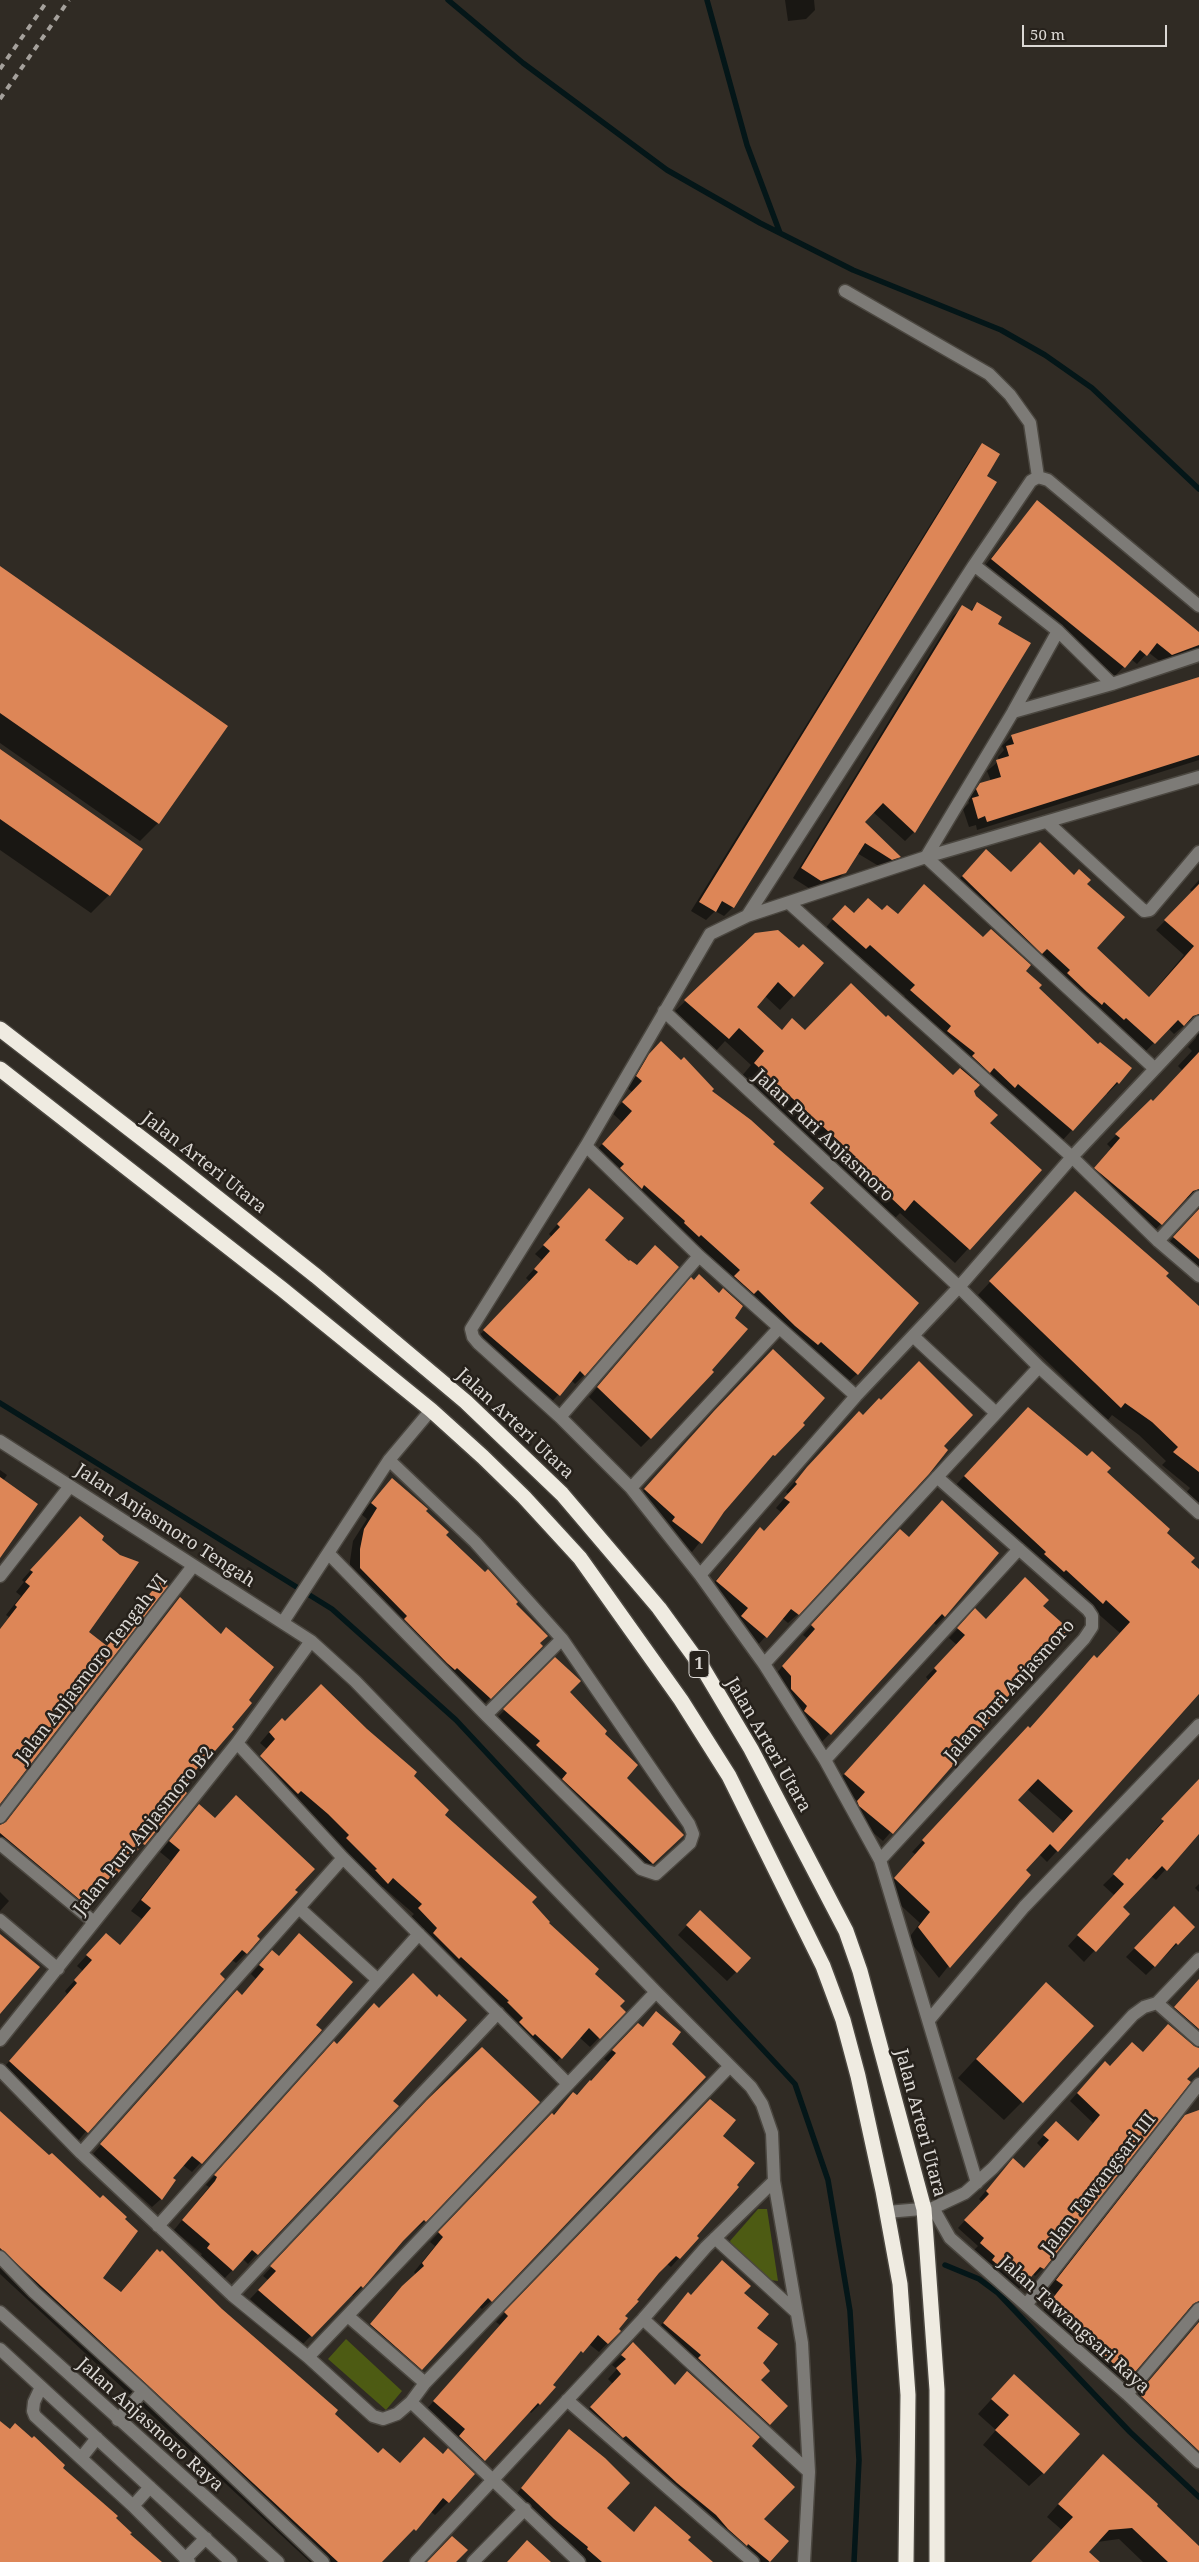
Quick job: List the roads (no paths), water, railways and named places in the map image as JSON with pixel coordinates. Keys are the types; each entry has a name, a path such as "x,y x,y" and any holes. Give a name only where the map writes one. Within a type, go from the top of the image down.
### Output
{"highway":[{"name":"Jalan Arteri Utara","path":"0,1029 301,1264 466,1402 562,1494 659,1608 704,1670 751,1750 846,1931 860,1971 928,2209 937,2390 938,2562"},
{"name":"1","path":"0,1069 282,1289 431,1410 524,1497 580,1558 681,1700 729,1776 804,1923 844,2020 887,2212 900,2284 908,2396 906,2562"}],"street":[{"path":"845,291 989,374 1010,395 1030,423 1038,477"},
{"path":"747,916 1027,485 1038,477"},
{"path":"1038,477 1048,480 1199,606"},
{"path":"974,565 1058,631 1112,684"},
{"path":"926,857 1013,712 1058,631"},
{"path":"1013,712 1112,684 1199,654"},
{"path":"977,2183 880,1860 825,1760 764,1664 700,1575 631,1488 560,1417 478,1344 472,1337 472,1324 586,1146 710,934 747,916 926,857 1199,777"},
{"path":"1047,822 1144,911 1150,910 1199,852"},
{"path":"926,857 1154,1068"},
{"path":"789,903 1072,1158 1158,1241 1199,1276"},
{"name":"Jalan Puri Anjasmoro","path":"664,1011 958,1287 1039,1367 1199,1513"},
{"path":"700,1575 856,1396 958,1287 1154,1068 1199,1022"},
{"path":"586,1146 699,1256 856,1396"},
{"path":"1158,1241 1199,1197"},
{"path":"560,1417 699,1256"},
{"path":"631,1488 779,1328"},
{"path":"913,1336 996,1413"},
{"path":"764,1664 1039,1367"},
{"path":"283,1622 389,1460 431,1410"},
{"name":"Jalan Anjasmoro Tengah","path":"0,1441 311,1641 355,1681 656,1992 751,2087 762,2104 772,2133 774,2181 802,2343 809,2472 804,2562"},
{"path":"328,1553 641,1870 656,1874 690,1843 693,1834 689,1824 562,1639 475,1542 389,1460"},
{"name":"Jalan Puri Anjasmoro","path":"880,1860 1084,1639 1092,1627 1092,1616 1088,1610 936,1477"},
{"path":"0,1576 70,1486"},
{"path":"825,1760 1019,1549"},
{"name":"Jalan Anjasmoro Tengah VI","path":"0,1817 193,1566"},
{"path":"486,1715 562,1639"},
{"name":"Jalan Puri Anjasmoro B2","path":"0,2040 237,1743 311,1641"},
{"path":"929,2020 1024,1907 1199,1725"},
{"path":"237,1743 343,1858 568,2084"},
{"path":"0,1844 94,1922"},
{"path":"81,2153 343,1858"},
{"path":"298,1908 378,1980"},
{"path":"0,1920 58,1969"},
{"path":"158,2226 419,1934"},
{"path":"887,2212 928,2209 952,2201 977,2183 1099,2054 1133,2015 1144,2007 1157,2003 1199,1959"},
{"path":"308,2357 349,2317 656,1992"},
{"path":"1157,2003 1199,2040"},
{"path":"232,2295 498,2013"},
{"path":"0,2070 81,2153 232,2295 308,2357 373,2416 383,2419 398,2414 411,2402 425,2383 730,2066"},
{"name":"Jalan Tawangsari III","path":"1026,2305 1199,2084"},
{"path":"416,2562 643,2319 715,2238 774,2181"},
{"name":"Jalan Tawangsari Raya","path":"928,2209 950,2238 1198,2458"},
{"path":"715,2238 796,2312"},
{"path":"0,2257 41,2299 143,2391 323,2562"},
{"path":"1127,2394 1199,2309"},
{"name":"Jalan Anjasmoro Raya","path":"0,2312 278,2562"},
{"path":"349,2317 425,2383"},
{"path":"643,2319 809,2472"},
{"path":"0,2349 231,2562"},
{"path":"41,2387 34,2402 33,2411 35,2416 133,2506 187,2560 206,2538"},
{"path":"118,2420 143,2391"},
{"path":"567,2400 752,2562"},
{"path":"411,2402 580,2562"},
{"path":"80,2458 97,2438"},
{"path":"133,2506 150,2487"},
{"path":"474,2562 525,2509"}],"waterway":[{"path":"448,0 523,63 667,170 760,223 853,270 1001,330 1045,355 1092,388 1199,489"},
{"path":"707,0 747,145 780,233"},
{"path":"0,1403 332,1609 456,1720 795,2084 828,2180 850,2311 859,2460 854,2562"},
{"path":"945,2265 979,2279 998,2293 1130,2432 1199,2497"}],"railway":[{"path":"0,69 48,0"},
{"path":"0,99 69,0"}]}
